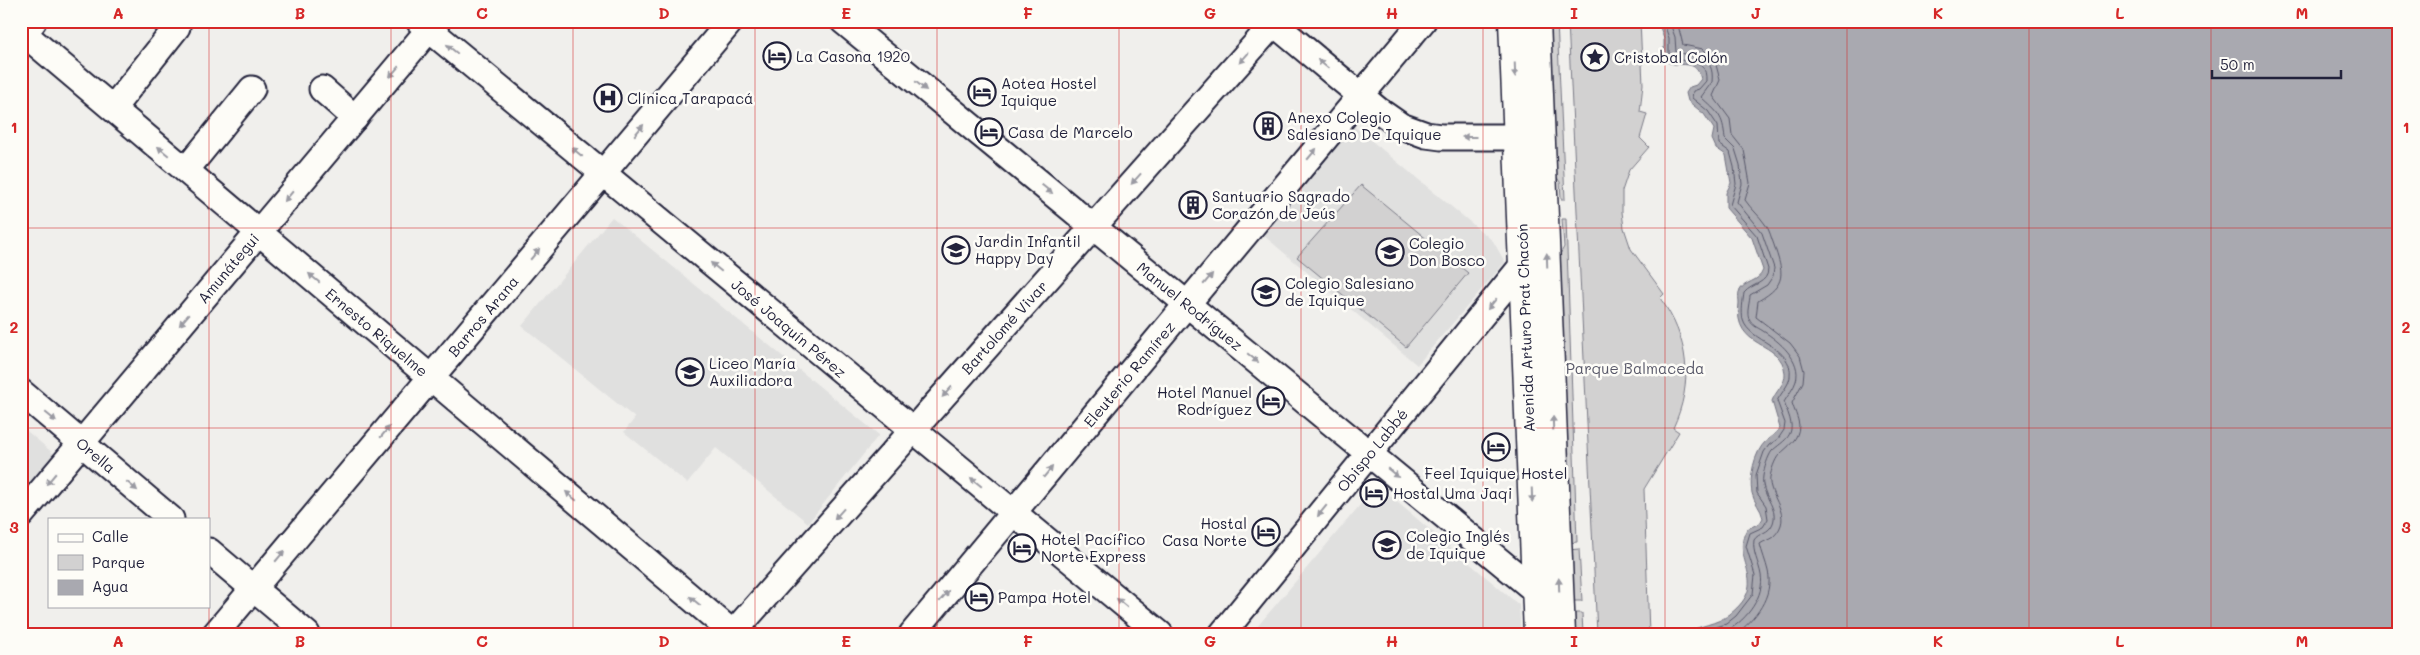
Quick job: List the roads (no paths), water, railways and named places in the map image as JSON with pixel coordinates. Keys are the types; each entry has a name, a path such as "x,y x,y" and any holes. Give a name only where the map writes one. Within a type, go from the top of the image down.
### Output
{"main road":[{"name":"Avenida Arturo Prat Chacón","path":"1513,21 1538,634"},
{"name":"Avenida Arturo Prat Chacón","path":"1536,21 1561,634"},
{"path":"1517,137 1532,146 1543,157"}],"street":[{"name":"Barros Arana","path":"215,634 731,21"},
{"name":"Manuel Rodríguez","path":"843,21 1536,591"},
{"name":"Eleuterio Ramírez","path":"912,634 1423,21"},
{"name":"Bartolomé Vivar","path":"733,633 1274,22"},
{"path":"1274,22 1390,120 1411,130 1426,135 1442,137 1517,137"},
{"name":"José Joaquín Pérez","path":"428,24 603,173 1160,634"},
{"name":"Amunátegui","path":"21,515 355,118 428,24"},
{"path":"113,108 177,27"},
{"name":"Ernesto Riquelme","path":"24,29 113,108 733,633"},
{"path":"186,170 252,89"},
{"path":"322,89 355,118"},
{"name":"Obispo Labbé","path":"1222,634 1522,266"},
{"name":"Orella","path":"21,392 170,518"},
{"path":"210,552 307,634"}],"water":[{"path":"1658,21 2399,21 2399,634 1684,634 1725,618 1742,602 1748,591 1749,581 1743,551 1743,540 1747,529 1760,523 1763,518 1752,493 1752,473 1758,452 1780,428 1772,401 1784,381 1785,374 1782,363 1776,355 1750,337 1743,329 1739,318 1739,292 1741,288 1758,277 1763,270 1752,238 1726,208 1726,193 1731,183 1726,155 1716,148 1712,139 1714,129 1704,114 1688,101 1686,93 1690,87 1696,85 1701,79 1695,67 1670,63 1664,60 1664,39"}],"place":[{"name":"La Casona 1920","path":"777,56"},
{"name":"Cristobal Colón","path":"1595,57"},
{"name":"Aotea Hostel Iquique","path":"982,92"},
{"name":"Clínica Tarapacá","path":"608,98"},
{"name":"Anexo Colegio Salesiano De Iquique","path":"1268,126"},
{"name":"Casa de Marcelo","path":"989,132"},
{"name":"Santuario Sagrado Corazón de Jeús","path":"1193,205"},
{"name":"Jardin Infantil Happy Day","path":"956,250"},
{"name":"Colegio Don Bosco","path":"1390,252"},
{"name":"Colegio Salesiano de Iquique","path":"1266,292"},
{"name":"Liceo María Auxiliadora","path":"690,372"},
{"name":"Hotel Manuel Rodríguez","path":"1271,401"},
{"name":"Feel Iquique Hostel","path":"1496,447"},
{"name":"Hostal Uma Jaqi","path":"1374,493"},
{"name":"Hostal Casa Norte","path":"1266,532"},
{"name":"Colegio Inglés de Iquique","path":"1387,545"},
{"name":"Hotel Pacífico Norte Express","path":"1022,548"},
{"name":"Pampa Hotel","path":"979,597"}],"park label":[{"name":"Parque Balmaceda","path":"1635,368"}]}
